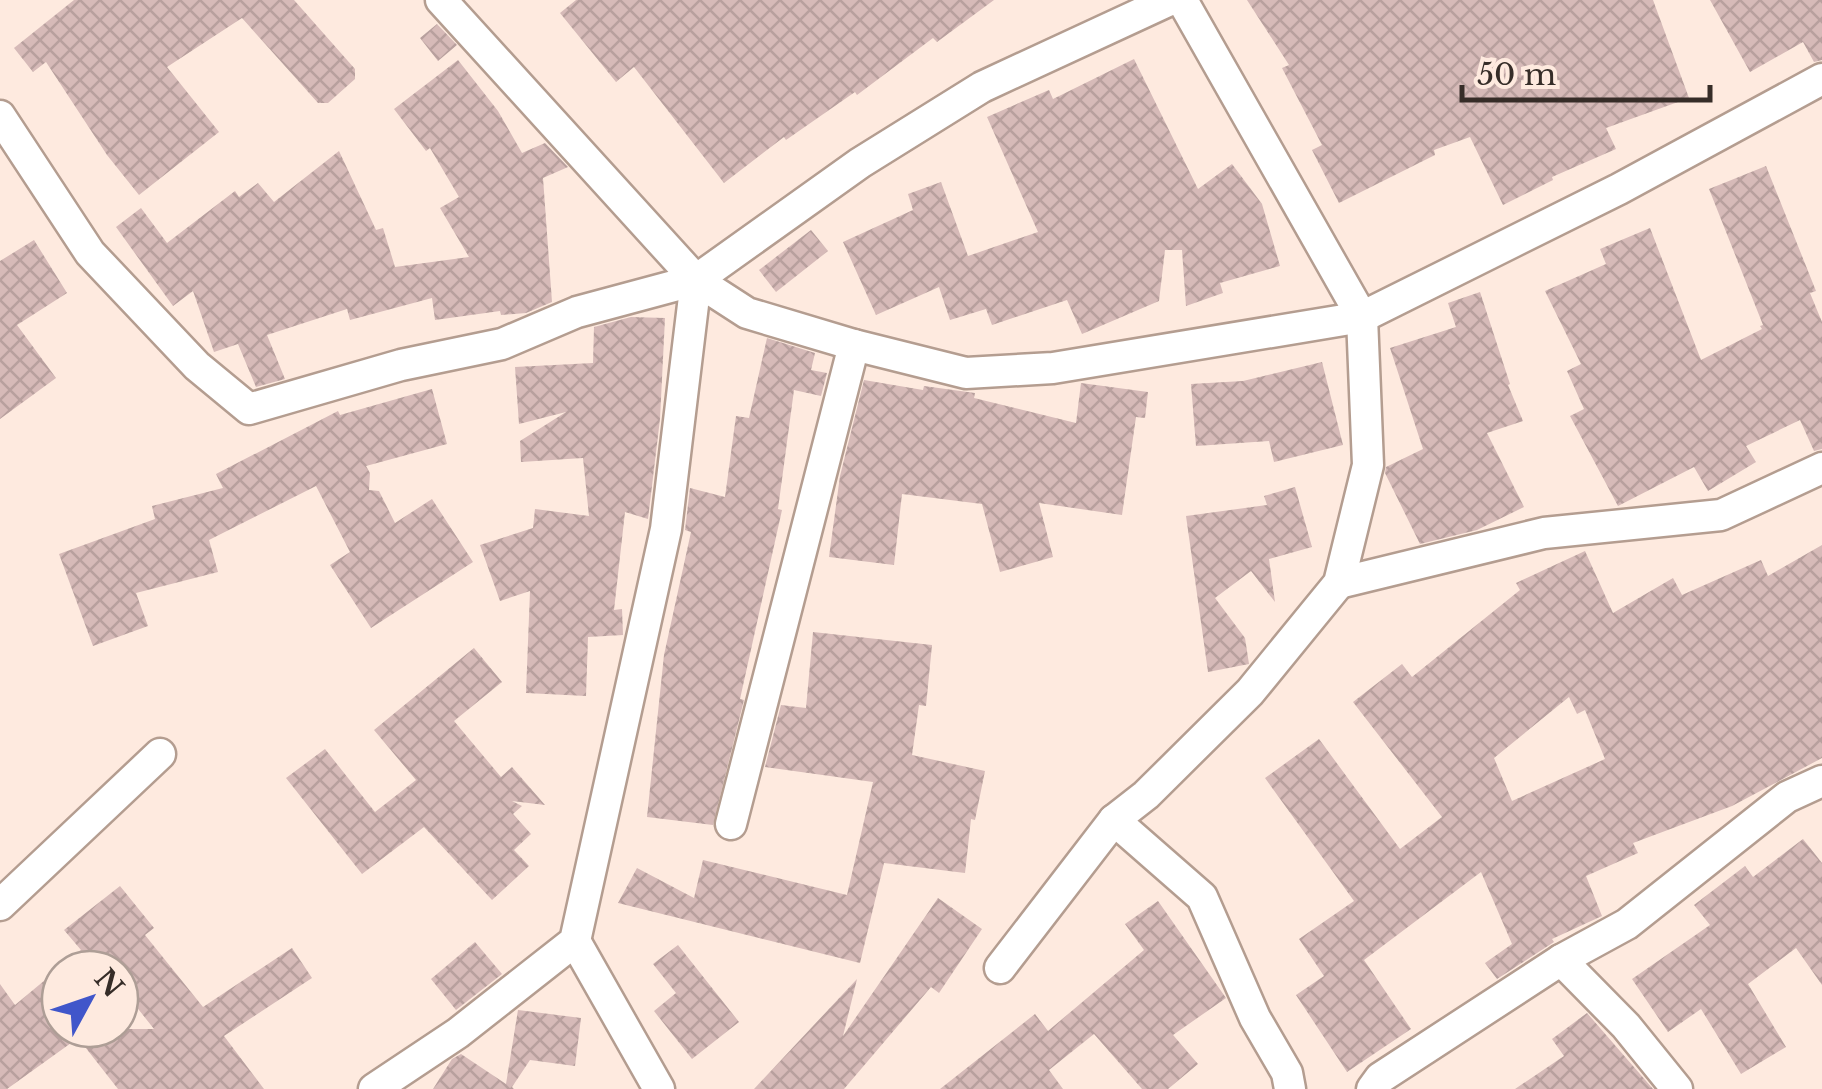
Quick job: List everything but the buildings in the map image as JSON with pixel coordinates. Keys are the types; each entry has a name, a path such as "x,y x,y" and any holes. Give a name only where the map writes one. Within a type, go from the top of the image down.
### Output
{"street":[{"path":"0,116 90,253 197,366 248,409 401,366 502,344 577,312 696,280 860,163 982,87 1170,0"},
{"path":"1000,968 1114,820 1146,795 1250,692 1339,583 1368,464 1362,317 1182,0"},
{"path":"443,1 696,280 747,313 854,346 966,374 1053,368 1362,317 1619,189 1822,79"},
{"path":"374,1089 458,1032 575,942 666,529 696,280"},
{"path":"731,824 854,346"},
{"path":"1339,583 1544,534 1721,515 1822,468"},
{"path":"0,905 160,754"},
{"path":"1372,1089 1380,1078 1560,960 1627,924 1786,797 1822,781"},
{"path":"1114,820 1202,897 1254,1018 1287,1073 1290,1089"},
{"path":"575,942 659,1089"},
{"path":"1560,960 1626,1026 1677,1089"}]}
